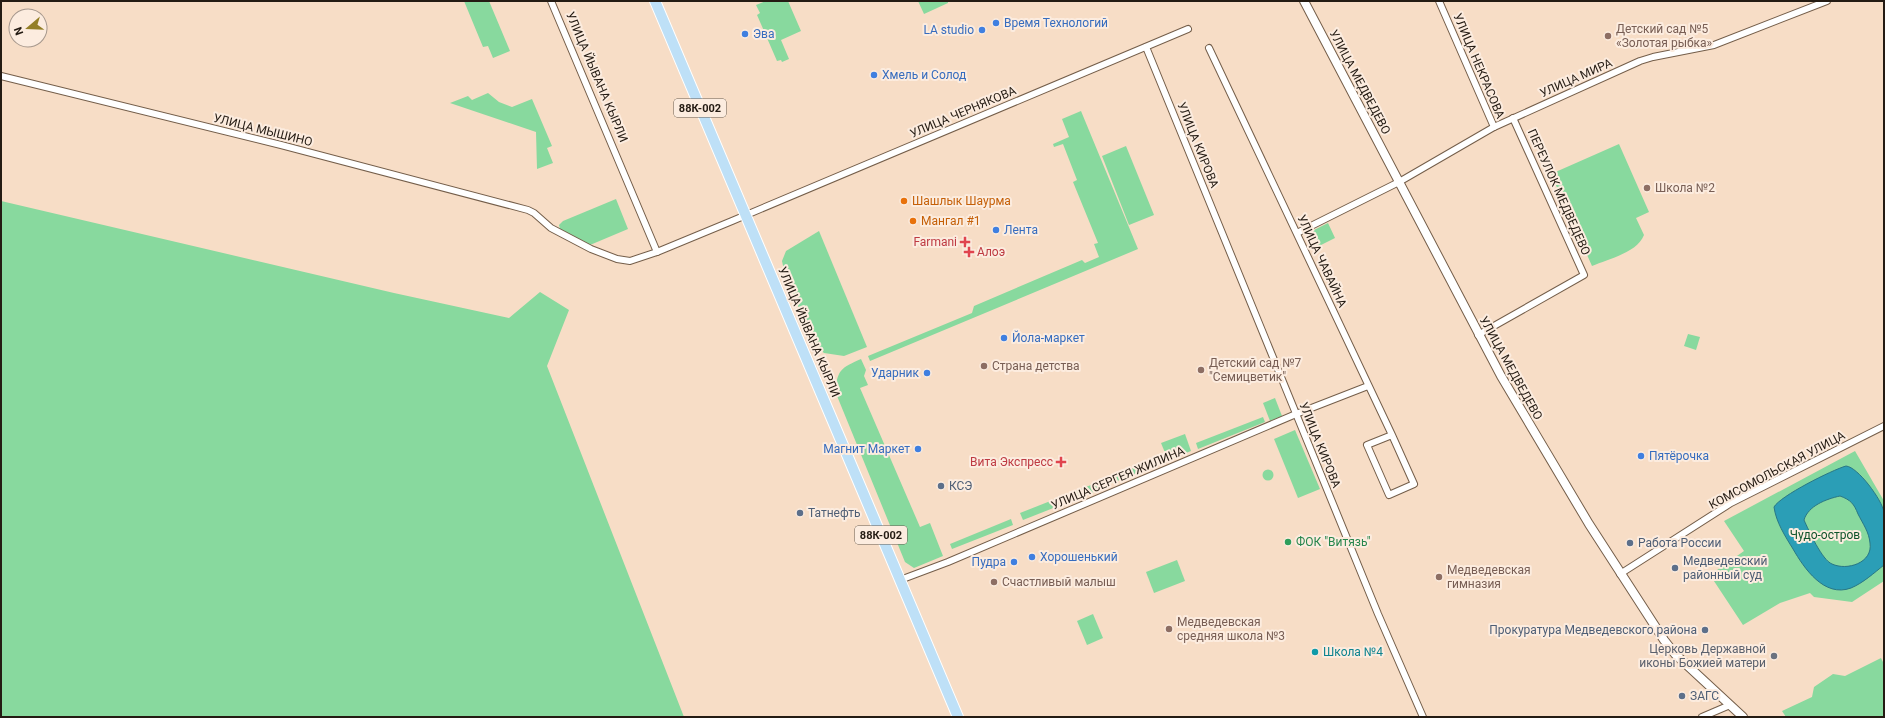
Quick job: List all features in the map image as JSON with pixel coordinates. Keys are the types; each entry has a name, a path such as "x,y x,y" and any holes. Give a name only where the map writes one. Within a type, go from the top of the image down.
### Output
{"main road":[{"name":"УЛИЦА ЙЫВАНА КЫРЛИ","path":"655,1 958,717"}],"street":[{"name":"УЛИЦА ЙЫВАНА КЫРЛИ","path":"551,1 657,252"},
{"name":"УЛИЦА МЕДВЕДЕВО","path":"1304,1 1478,335 1538,441 1620,574 1664,640 1675,654 1743,717"},
{"name":"УЛИЦА НЕКРАСОВА","path":"1297,233 1399,182 1494,127 1439,1"},
{"name":"УЛИЦА МИРА","path":"1494,127 1653,56 1714,45 1827,1"},
{"name":"УЛИЦА ЧЕРНЯКОВА","path":"657,252 1188,29"},
{"name":"УЛИЦА КИРОВА","path":"1146,46 1378,614 1423,717"},
{"name":"УЛИЦА ЧАВАЙНА","path":"1209,48 1392,435 1414,484 1389,495 1368,445 1392,435"},
{"name":"УЛИЦА МЫШИНО","path":"1,76 281,145 531,211 552,228 591,249 617,259 630,261 657,252"},
{"name":"ПЕРЕУЛОК МЕДВЕДЕВО","path":"1478,335 1584,275 1514,118"},
{"name":"УЛИЦА СЕРГЕЯ ЖИЛИНА","path":"900,580 948,562 1296,414 1368,386"},
{"name":"КОМСОМОЛЬСКАЯ УЛИЦА","path":"1620,574 1731,503 1884,426"},
{"path":"1702,717 1730,706"}],"green space":[{"path":"464,1 489,1 510,51 493,58 488,46 483,47"},
{"path":"766,1 788,1 801,31 781,40 789,59 782,62 781,60 777,61 757,15 760,13 756,5"},
{"path":"918,1 948,1 948,3 924,14"},
{"path":"488,93 499,102 512,107 532,99 552,146 547,148 553,163 537,169 536,132 450,103 468,96 472,100"},
{"path":"1081,111 1138,249 870,361 868,356 972,313 974,306 1082,260 1085,263 1099,257 1094,244 1098,243 1073,182 1077,180 1063,144 1054,147 1053,144 1069,137 1062,119"},
{"path":"1619,144 1649,212 1636,218 1644,235 1629,251 1592,266 1551,174"},
{"path":"1126,146 1154,215 1129,225 1102,156"},
{"path":"616,199 628,229 590,245 560,229 559,225 563,221"},
{"path":"1,201 394,293 509,318 540,292 569,310 547,366 684,717 1,717"},
{"path":"1328,223 1335,238 1317,247 1310,232"},
{"path":"819,231 867,347 844,356 824,353 814,344 785,275 782,261 786,251"},
{"path":"1688,334 1700,337 1696,350 1684,346"},
{"path":"861,359 866,370 864,376 868,385 860,388 920,527 930,523 943,556 914,568 905,562 835,391 839,374 842,370"},
{"path":"1275,398 1282,416 1270,421 1263,403"},
{"path":"1263,417 1265,422 1198,449 1196,443"},
{"path":"1295,430 1320,489 1298,498 1274,439"},
{"path":"1185,434 1191,451 1168,460 1161,443"},
{"name":"Чудо-остров","path":"1855,451 1884,501 1884,581 1852,602 1814,597 1810,593 1780,603 1743,625 1710,575 1744,551 1724,521"},
{"path":"1156,459 1158,465 1107,485 1105,479"},
{"path":"1266,470 1270,470 1272,471 1272,479 1266,480 1263,477 1263,473"},
{"path":"1096,483 1099,490 1023,520 1020,513"},
{"path":"1011,519 1013,525 952,549 950,544"},
{"path":"1177,560 1185,581 1154,593 1146,572"},
{"path":"1093,614 1103,638 1087,645 1077,621"},
{"path":"1881,658 1884,664 1884,717 1786,717 1782,711 1812,697 1814,687 1833,674 1845,676"}],"water":[{"path":"1846,466 1857,472 1874,492 1884,512 1884,565 1860,583 1851,588 1841,590 1832,589 1824,585 1803,565 1784,534 1774,507 1778,502 1796,490 1839,468","holes":["1840,496 1852,503 1855,508 1867,532 1870,543 1870,550 1867,556 1858,564 1851,566 1838,566 1828,561 1816,545 1804,520 1809,511 1818,504 1835,497"]}],"place":[{"name":"Время Технологий","path":"996,23"},
{"name":"LА studio","path":"982,30"},
{"name":"Эва","path":"745,34"},
{"name":"Детский сад №5 «Золотая рыбка»","path":"1608,36"},
{"name":"Хмель и Солод","path":"874,75"},
{"name":"Школа №2","path":"1647,188"},
{"name":"Шашлык Шаурма","path":"904,201"},
{"name":"Мангал #1","path":"913,221"},
{"name":"Лента","path":"996,230"},
{"name":"Farmani","path":"965,242"},
{"name":"Алоэ","path":"969,252"},
{"name":"Йола-маркет","path":"1004,338"},
{"name":"Страна детства","path":"984,366"},
{"name":"Детский сад №7 \"Семицветик\"","path":"1201,370"},
{"name":"Ударник","path":"927,373"},
{"name":"Магнит Маркет","path":"918,449"},
{"name":"Пятёрочка","path":"1641,456"},
{"name":"Вита Экспресс","path":"1061,462"},
{"name":"КСЭ","path":"941,486"},
{"name":"Татнефть","path":"800,513"},
{"name":"ФОК \"Витязь\"","path":"1288,542"},
{"name":"Работа России","path":"1630,543"},
{"name":"Хорошенький","path":"1032,557"},
{"name":"Пудра","path":"1014,562"},
{"name":"Медведевский районный суд","path":"1675,568"},
{"name":"Медведевская гимназия","path":"1439,577"},
{"name":"Счастливый малыш","path":"994,582"},
{"name":"Медведевская средняя школа №3","path":"1169,629"},
{"name":"Прокуратура Медведевского района","path":"1705,630"},
{"name":"Школа №4","path":"1315,652"},
{"name":"Церковь Державной иконы Божией матери","path":"1774,656"},
{"name":"ЗАГС","path":"1682,696"}]}
